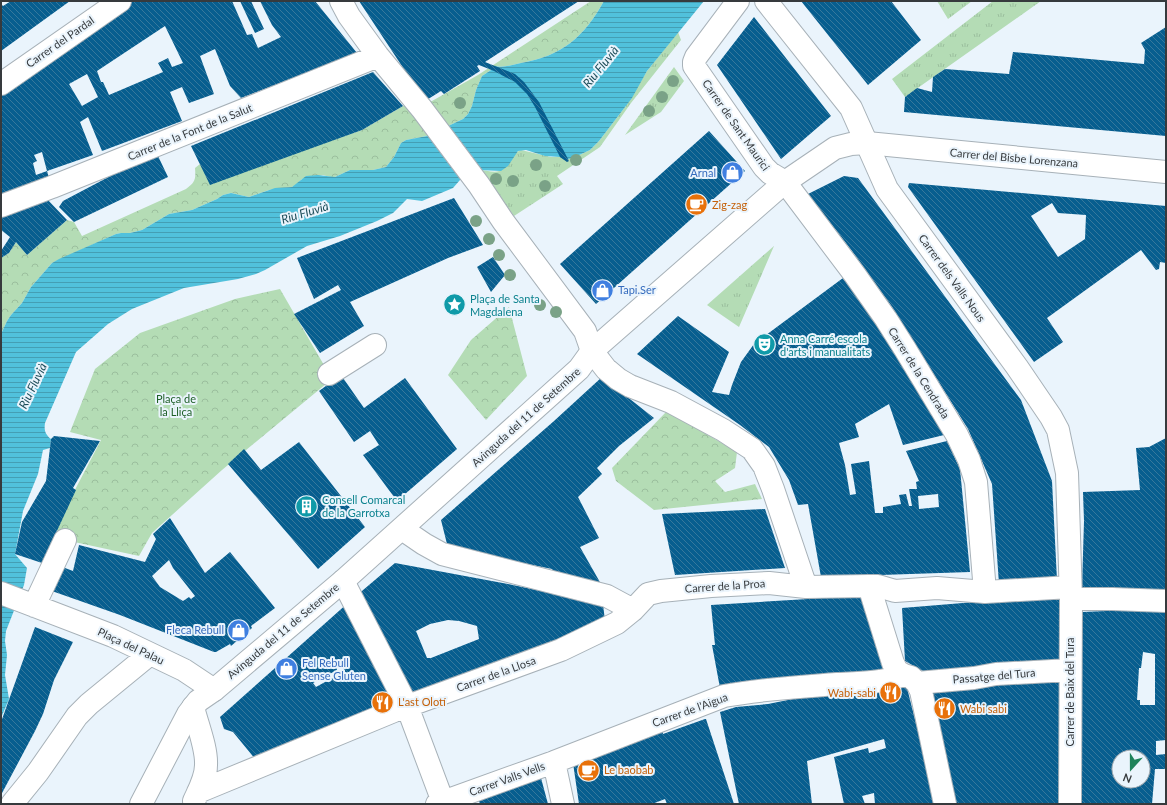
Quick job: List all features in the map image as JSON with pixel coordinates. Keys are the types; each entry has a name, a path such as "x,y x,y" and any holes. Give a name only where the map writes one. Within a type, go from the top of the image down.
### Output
{"street":[{"name":"Carrer del Pardal","path":"1,84 120,1"},
{"path":"341,1 349,16 378,56 422,109 585,331 592,351 606,369 618,379 630,386 671,402 723,430 752,449 764,466 774,489 806,587"},
{"name":"Carrer de Sant Maurici","path":"738,1 694,62 694,66 764,167 770,173 785,182"},
{"name":"Carrer dels Valls Nous","path":"766,1 844,98 857,120 865,143 887,189 1017,367 1051,417 1058,430 1067,473 1070,589"},
{"name":"Carrer de la Font de la Salut","path":"1,206 52,187 378,56"},
{"name":"Carrer del Bisbe Lorenzana","path":"865,143 1166,172"},
{"name":"Avinguda del 11 de Setembre","path":"214,690 402,529 579,369 592,351 785,182 835,148 851,144 865,143"},
{"name":"Carrer de la Cendrada","path":"785,182 855,275 881,313 905,349 957,435 969,460 976,482 985,592"},
{"path":"329,374 375,345"},
{"path":"402,529 442,554 607,596 633,610"},
{"path":"18,600 65,540"},
{"path":"343,581 407,706 440,803"},
{"name":"Carrer de la Proa","path":"633,610 648,594 661,591 711,586 770,583 806,587 878,586 895,591 937,588 985,592 1070,589 1112,599 1166,601"},
{"path":"870,586 893,663 897,671 910,679 921,691 945,804"},
{"name":"Carrer de Baix del Tura","path":"1070,589 1070,804"},
{"path":"877,611 879,603 882,599 889,593 895,591"},
{"name":"Plaça del Palau","path":"18,600 113,636 184,670 214,690"},
{"name":"Carrer de la Llosa","path":"195,800 407,706 561,650 617,623 633,610"},
{"path":"12,804 38,772 77,716 150,654"},
{"name":"Passatge del Tura","path":"910,679 974,678 996,674 1070,670"},
{"name":"Carrer de l'Aigua","path":"554,762 724,696 781,689 893,679 910,679"},
{"path":"141,804 193,707 214,690"},
{"path":"193,707 206,753 204,777 195,800"},
{"path":"554,762 563,804"},
{"name":"Carrer Valls Vells","path":"440,803 554,762"}],"green space":[{"path":"591,1 604,1 580,35 560,50 536,60 501,67 494,66 482,76 476,90 472,106 468,114 463,119 427,136 406,140 401,143 394,157 386,167 373,170 350,170 335,177 323,175 302,179 292,187 269,190 249,197 231,193 223,195 192,210 169,214 142,230 116,234 52,263 31,287 22,303 7,321 1,334 1,258 9,253 16,242 27,255 67,220 74,222 82,236 186,189 194,180 195,168 200,164 312,147 362,130 403,106 432,101 478,75"},
{"path":"937,1 972,1 948,19"},
{"path":"993,1 1041,1 905,97 892,79"},
{"path":"678,32 681,40 631,103 600,147 557,176 563,184 514,216 479,170 499,171 506,167 515,154 521,150 551,157 575,157 590,150 599,141 625,107 647,71"},
{"path":"674,67 684,81 661,112 625,135"},
{"path":"774,246 739,327 707,305"},
{"name":"Plaça de la Lliça","path":"280,289 332,379 222,470 152,533 139,556 65,540 55,528 101,440 70,432 95,369 140,333 235,299"},
{"path":"509,307 527,376 486,420 448,375 471,340"},
{"path":"667,411 737,452 735,468 715,481 725,492 755,484 762,499 654,510 616,481 612,468"}],"water":[{"name":"Riu Fluvià","path":"604,1 704,1 647,71 632,98 599,141 590,150 565,160 560,157 545,156 526,150 518,151 508,166 501,171 479,170 460,180 453,188 422,201 407,199 393,213 377,221 340,236 307,246 256,274 238,279 184,288 132,309 108,324 76,352 45,423 45,432 51,439 50,448 43,450 38,474 23,511 15,554 27,568 24,585 6,631 5,641 7,655 5,675 9,699 1,718 1,334 7,321 22,303 31,287 52,263 59,259 116,234 142,230 169,214 192,210 223,195 231,193 249,197 275,188 292,187 306,176 318,175 335,177 350,170 373,170 386,167 394,157 401,143 406,140 427,136 463,119 468,114 472,106 476,90 482,76 494,66 508,66 536,60 560,50 580,35"}],"building":[{"path":"11,1 70,1 1,51 1,4 3,6"},
{"path":"133,1 232,1 247,35 252,34 258,48 281,37 272,25 260,1 315,1 357,53 241,98 230,86 215,49 200,56 214,94 189,103 182,87 170,92 182,121 102,151 88,117 80,122 93,155 47,171 50,181 1,197 1,93","holes":["165,26 183,63 172,67 168,58 158,63 163,72 109,95 103,82 101,82 97,71","87,74 98,97 82,106 69,84","42,152 47,171 36,175 33,163 37,161 34,155"]},
{"path":"240,1 251,1 264,29 255,33"},
{"path":"359,1 579,1 485,62 515,74 524,82 539,102 569,161 567,162 560,157 527,94 515,82 494,71 479,65 477,66 480,71 444,94 441,91 425,101"},
{"path":"801,1 891,1 921,40 868,85"},
{"path":"754,17 831,116 781,159 717,65"},
{"path":"1166,27 1166,136 904,112 905,97 917,88 932,92 933,77 945,69 1009,74 1013,52 1144,64 1145,50 1141,43"},
{"path":"373,72 403,106 362,130 210,185 191,146"},
{"path":"709,131 745,171 596,304 560,264"},
{"path":"158,156 168,177 74,222 59,207 63,201 118,172"},
{"path":"844,176 858,178 1021,400 1052,481 1057,580 999,584 992,484 968,429 892,307 852,251 808,194"},
{"path":"909,183 1166,206 1166,263 1160,262 1159,269 1156,270 1141,250 1047,318 1063,342 1034,362 908,187","holes":["1052,203 1058,213 1086,215 1085,239 1058,257 1031,216"]},
{"path":"45,197 67,220 27,255 16,242 9,253 1,258 1,251 10,237 1,230 1,210"},
{"path":"454,198 483,245 448,258 350,302 364,326 320,353 294,314 341,290 338,285 314,299 297,258"},
{"path":"493,257 505,275 491,292 477,267"},
{"path":"843,278 878,325 944,435 903,445 889,404 855,424 859,437 839,443 845,465 850,495 856,494 851,464 869,461 875,513 883,513 883,507 901,504 899,495 906,494 909,506 912,506 909,489 917,489 916,482 919,481 906,451 947,441 960,469 970,572 821,577 808,504 798,505 789,480 769,447 740,425 637,354 678,316 729,352 712,392 729,395 741,362 754,344","holes":["938,494 939,507 919,509 918,496"]},
{"path":"341,375 364,408 405,378 457,449 397,501 363,455 379,445 370,431 354,442 319,391"},
{"path":"602,377 654,418 619,446 597,468 602,474 578,497 599,538 580,547 601,584 556,576 552,569 448,548 441,520"},
{"path":"54,436 100,441 73,488 76,490 42,563 15,554 22,522 46,481 51,439"},
{"path":"1166,438 1166,591 1082,587 1084,521 1083,492 1140,490 1136,448 1149,447"},
{"name":"Consell Comarcal de la Garrotxa","path":"299,442 365,527 318,569 228,464 244,449 261,470"},
{"path":"765,509 785,568 675,575 662,514"},
{"path":"170,518 205,573 230,552 275,608 251,626 252,628 231,646 230,644 214,652 120,615 49,590 57,565 73,571 79,545 145,562 156,539 153,534","holes":["169,560 173,568 195,596 191,599 189,597 183,601 160,587 152,576"]},
{"path":"395,563 508,584 603,604 605,621 421,694 403,688 356,596","holes":["448,620 459,621 477,626 479,639 431,658 427,658 416,631 430,624"]},
{"path":"862,595 886,673 817,679 727,684 720,688 712,645 715,645 711,605"},
{"path":"1059,595 1062,665 928,674 905,661 902,608"},
{"path":"349,602 396,701 256,760 233,732 224,729 220,717","holes":["340,665 345,671 316,687 313,683 337,670 336,666"]},
{"path":"1155,609 1166,610 1166,740 1156,741 1156,755 1166,754 1166,769 1155,769 1152,804 1079,804 1082,612","holes":["1143,652 1155,654 1155,705 1140,705 1140,700 1137,700 1139,668 1141,668"]},
{"path":"35,627 73,642 54,680 43,714 35,731 1,795 1,722"},
{"path":"1059,676 1060,804 954,804 930,688"},
{"path":"905,686 907,688 930,778 935,804 875,804 874,793 862,796 865,804 844,804 834,757 868,748 869,753 886,748 884,739 807,761 812,804 739,804 720,712 736,707 768,704 798,698 798,693"},
{"path":"705,719 734,804 667,804 665,799 652,804 579,804 573,763 662,728 663,734"},
{"path":"541,778 548,804 480,804 479,801"}],"place":[{"name":"Arnal","path":"732,173"},
{"name":"Zig-zag","path":"697,205"},
{"name":"Tapi.Ser","path":"602,290"},
{"name":"Plaça de Santa Magdalena","path":"454,305"},
{"name":"Anna Carré escola d'arts i manualitats","path":"764,345"},
{"name":"Consell Comarcal de la Garrotxa","path":"306,506"},
{"name":"Fleca Rebull","path":"239,630"},
{"name":"Fel Rebull Sense Gluten","path":"286,669"},
{"name":"Wabi-sabi","path":"891,693"},
{"name":"L'ast Olotí","path":"382,702"},
{"name":"Wabi sabi","path":"945,709"},
{"name":"Le baobab","path":"589,770"}]}
